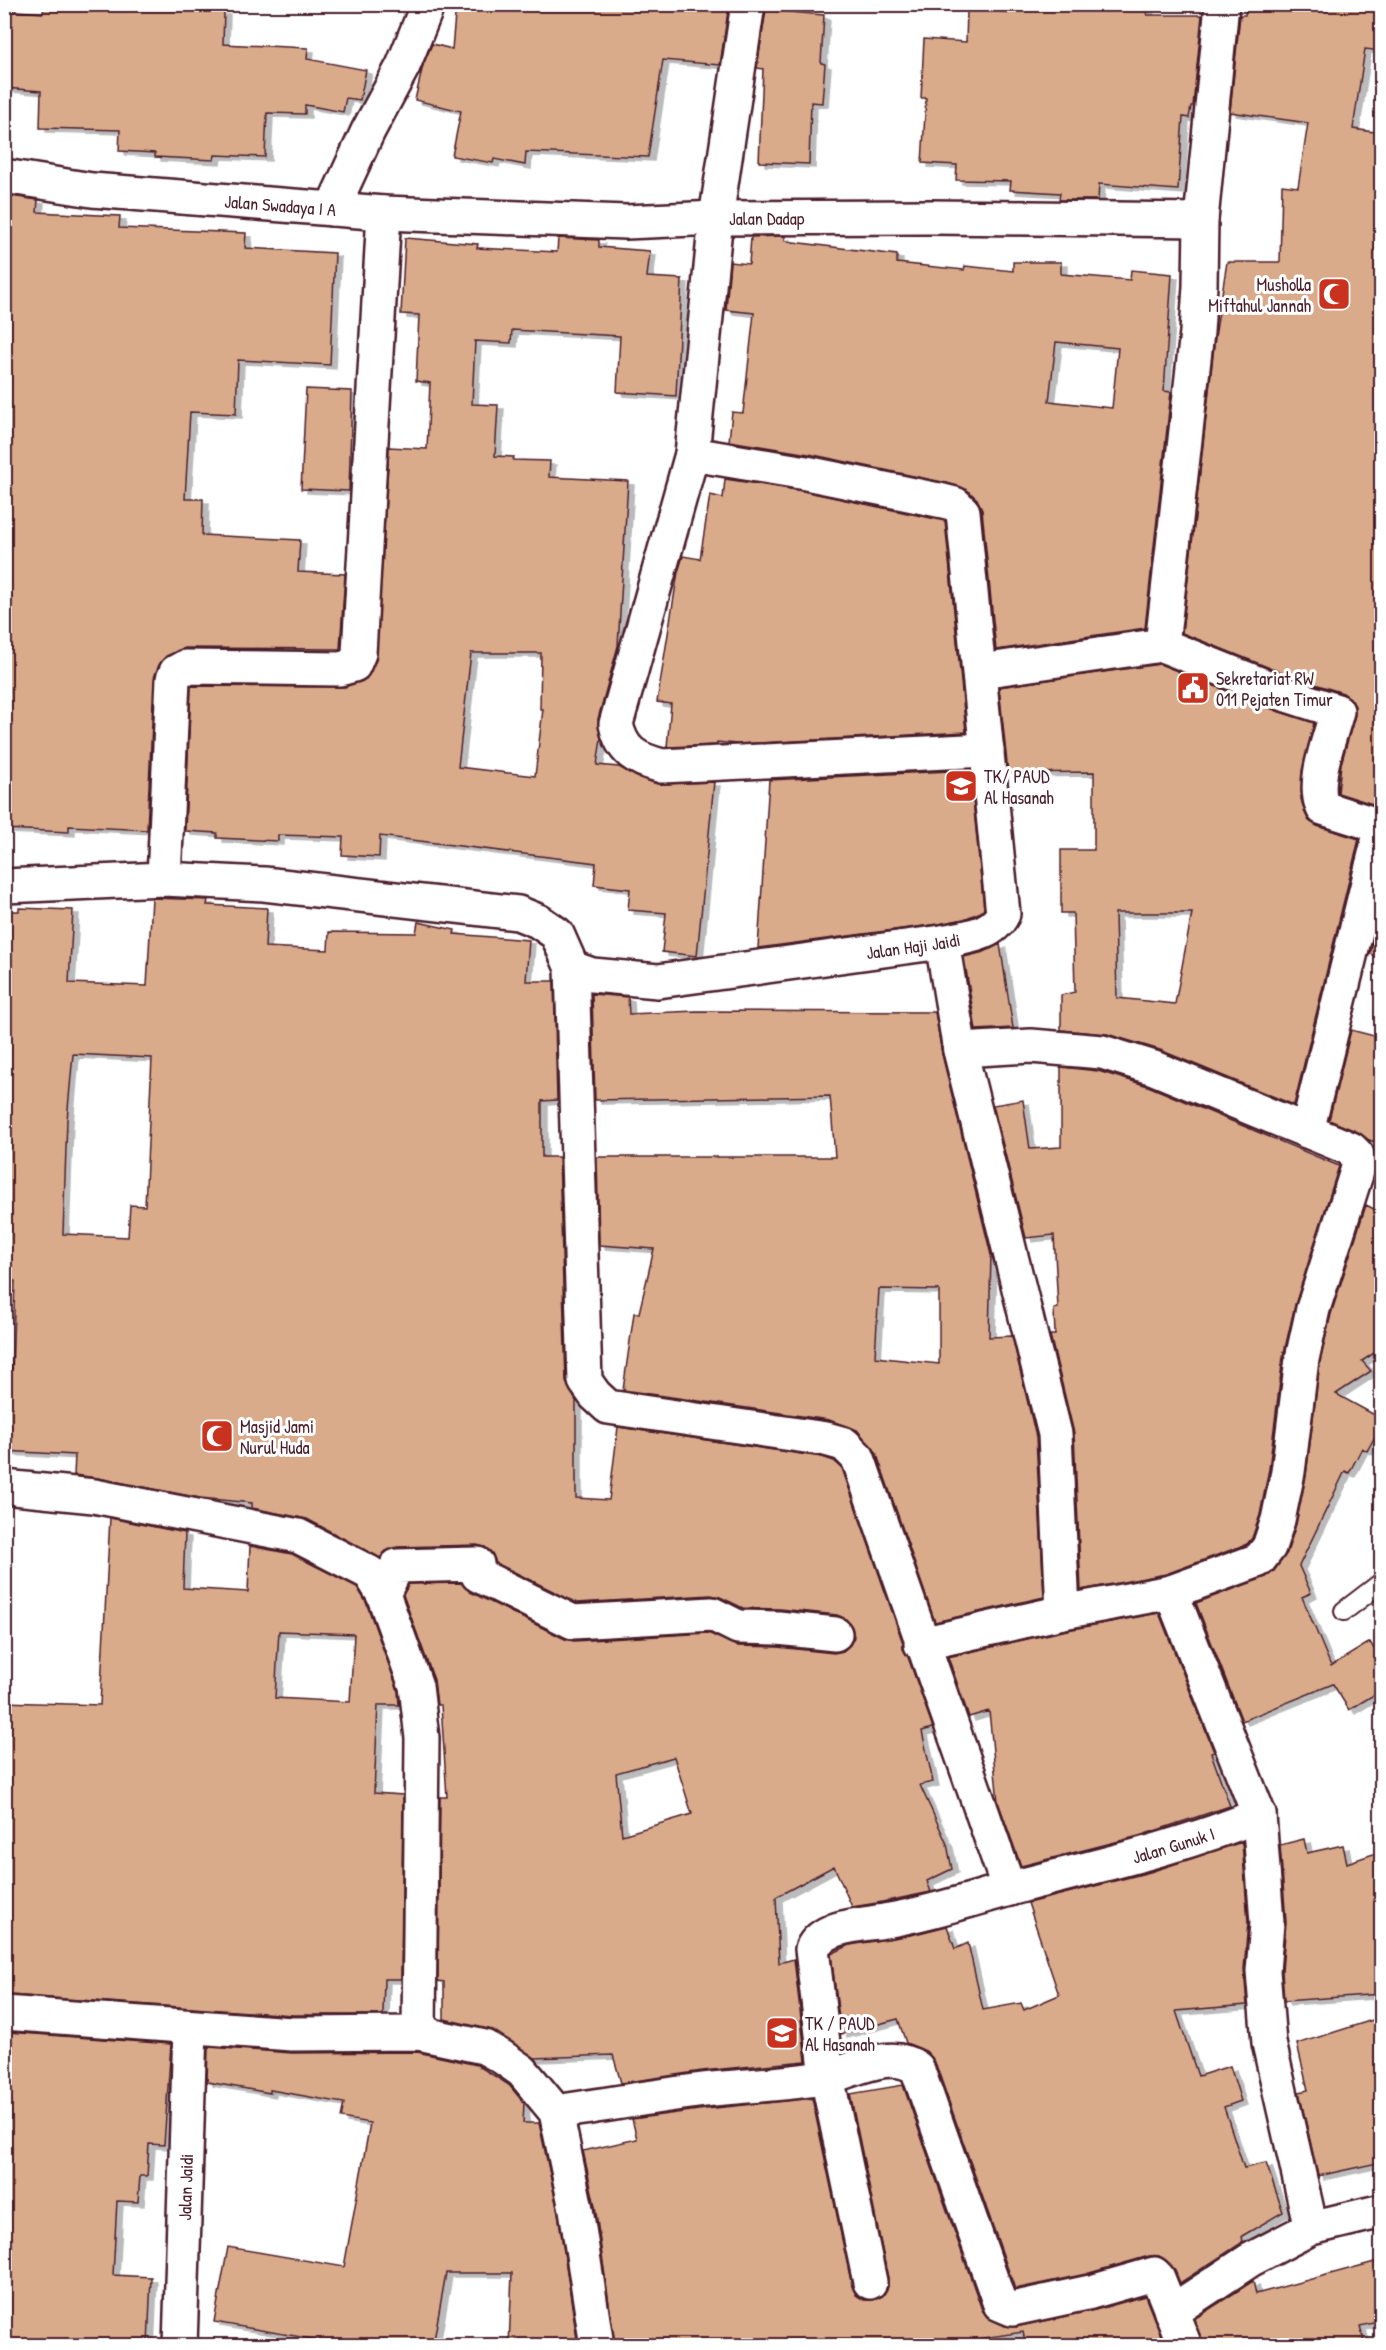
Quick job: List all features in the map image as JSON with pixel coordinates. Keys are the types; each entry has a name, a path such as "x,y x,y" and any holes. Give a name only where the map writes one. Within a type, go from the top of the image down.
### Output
{"street":[{"name":"Jalan Swadaya I A","path":"4,176 92,190 332,209 368,131 403,66 428,4"},
{"path":"748,4 716,218 692,454 616,724 620,741 640,760 662,766 987,750"},
{"path":"1162,645 1197,332 1201,220 1222,4"},
{"name":"Jalan Dadap","path":"332,209 626,222 716,218 943,217 1201,220"},
{"path":"164,879 173,679 176,672 185,667 340,669 354,664 359,652 384,213"},
{"name":"Jalan Haji Jaidi","path":"572,968 592,975 658,981 942,942 986,932 998,925 1004,914 981,670 963,512 955,504 806,473 692,454"},
{"path":"981,670 1162,645 1337,711 1318,784 1318,797 1323,808 1374,824 1379,838 1307,1131"},
{"path":"4,886 164,879 264,884 518,913 538,921 557,934 572,968 585,1381 608,1407 826,1439 844,1444 858,1458 921,1644 1009,1889"},
{"path":"942,942 960,1050 1055,1434 1063,1612"},
{"path":"921,1644 1063,1612 1171,1592 1259,1560 1269,1547 1278,1520 1288,1472 1304,1349 1321,1283 1358,1168 1357,1155 1351,1149 1154,1068 1102,1052 1031,1046 960,1050"},
{"path":"4,1487 94,1496 298,1536 370,1573 383,1594 416,1686 422,1738 419,2033"},
{"path":"383,1594 397,1566 477,1564 480,1576 573,1622 712,1614 738,1627 836,1634"},
{"path":"1171,1592 1259,1815 1267,1903 1263,1971 1269,2043 1311,2228"},
{"name":"Jalan Gunuk I","path":"827,2077 812,1949 815,1941 833,1931 895,1919 1167,1847 1225,1829 1259,1815"},
{"path":"4,2013 292,2034 419,2033 484,2047 502,2057 522,2071 556,2112 576,2209 597,2346"},
{"name":"Jalan Jaidi","path":"180,2346 190,2028"},
{"path":"556,2112 706,2090 771,2085 827,2077 891,2059 909,2062 917,2068 1000,2304 1012,2309 1091,2292 1154,2274 1158,2278 1185,2346"},
{"path":"827,2077 870,2282"},
{"path":"1171,2312 1250,2260 1311,2228 1382,2211"}],"lane":[{"path":"1344,1611 1382,1582"}],"building":[{"path":"44,4 100,4 99,7 224,11 223,44 308,48 307,59 366,70 360,100 346,98 343,112 305,105 305,114 267,113 265,157 215,155 214,160 155,157 155,153 119,151 120,130 40,128 41,91 4,88 4,10 43,13"},
{"path":"456,4 729,4 720,65 663,60 648,157 526,152 525,165 494,159 493,163 452,156 461,111 415,100 423,65 432,44 452,49"},
{"path":"1007,4 1148,4 1147,15 1202,15 1193,106 1191,106 1189,118 1183,117 1178,190 1099,184 1098,200 1059,200 1060,193 1010,190 1011,181 956,180 957,165 922,163 926,98 921,98 924,39 966,42 967,10 1007,12"},
{"path":"1247,4 1382,4 1382,51 1365,49 1353,129 1382,133 1382,807 1338,793 1341,764 1355,715 1355,706 1350,698 1343,693 1293,677 1182,633 1215,337 1227,262 1280,262 1282,185 1298,187 1308,123 1230,112 1240,15 1245,15"},
{"path":"766,10 824,15 821,63 825,64 822,103 811,102 809,164 759,162 763,69 757,68"},
{"path":"4,195 38,200 37,212 120,216 119,228 246,233 245,248 335,253 330,365 238,360 236,414 190,412 185,499 203,499 202,535 300,540 298,572 345,574 340,649 185,648 166,656 159,665 154,678 147,830 69,826 69,832 4,829"},
{"path":"785,236 785,241 897,255 897,263 964,270 965,266 1013,271 1013,262 1061,262 1061,274 1130,280 1131,270 1172,274 1164,391 1171,392 1145,628 996,650 982,510 977,499 968,491 947,483 809,454 729,441 732,412 743,413 754,313 726,310 730,262 749,264 751,237","holes":["1056,342 1118,348 1112,408 1049,401"]},
{"path":"405,238 478,244 477,248 557,252 558,238 599,240 599,247 650,251 647,277 682,279 676,396 617,392 620,336 512,330 511,343 475,341 472,404 498,405 495,456 514,457 513,460 550,461 549,477 628,481 618,646 598,719 601,739 597,765 619,767 657,784 714,782 697,956 662,952 666,913 628,910 630,889 594,885 596,863 380,836 379,857 342,855 343,837 278,835 278,841 217,838 217,833 185,831 191,686 345,687 366,679 376,660 389,447 427,449 430,383 416,381 419,315 401,314","holes":["471,653 541,653 540,709 543,709 535,776 458,767"]},
{"path":"306,389 352,391 349,491 301,489"},
{"path":"725,479 803,491 945,521 966,732 737,744 717,742 717,745 667,747 671,704 657,702 678,572 683,556 700,559 710,495 723,498"},
{"path":"1160,664 1280,712 1314,723 1302,772 1301,799 1305,813 1309,821 1317,826 1359,839 1294,1105 1160,1050 1107,1034 1061,1030 1061,995 1075,992 1073,913 1061,913 1061,850 1094,850 1094,772 1008,773 999,687","holes":["1115,913 1192,913 1175,1004 1117,998"]},
{"path":"970,770 984,909 981,912 964,919 939,924 758,948 769,780"},
{"path":"152,898 208,900 207,905 267,908 265,947 328,950 329,932 416,933 418,922 455,930 454,934 529,940 526,981 554,981 557,1100 542,1101 542,1157 559,1157 566,1382 576,1401 576,1498 609,1500 618,1427 822,1457 834,1461 842,1468 903,1643 903,1649 908,1657 933,1728 922,1731 933,1782 920,1785 947,1844 952,1869 927,1881 931,1892 852,1907 834,1866 776,1897 779,1963 794,1959 806,2061 702,2071 621,2083 613,2055 535,2058 493,2030 444,2019 444,1982 438,1981 440,1797 447,1797 441,1705 437,1705 434,1680 403,1595 409,1584 462,1583 470,1592 565,1639 574,1641 708,1633 737,1646 777,1647 834,1653 843,1651 854,1637 852,1627 846,1619 837,1615 743,1608 711,1595 577,1603 496,1563 492,1553 485,1547 477,1545 397,1547 386,1551 380,1558 307,1519 252,1508 252,1503 200,1498 74,1475 75,1455 4,1451 4,1368 12,1369 15,1281 4,1281 4,911 19,911 19,908 73,910 69,983 147,986","holes":["73,1054 152,1058 145,1206 130,1205 128,1237 63,1234 67,1120","674,1757 692,1814 622,1835 616,1773"]},
{"path":"1382,906 1382,957 1370,954"},
{"path":"1000,944 1013,1028 976,1030 964,957 984,952"},
{"path":"592,994 628,997 629,1014 696,1011 935,1012 942,1054 991,1255 989,1337 1012,1336 1036,1437 1044,1597 935,1622 876,1452 857,1430 829,1420 623,1390 634,1313 639,1313 654,1249 599,1245 597,1157 835,1157 830,1096 595,1100","holes":["879,1289 939,1290 939,1364 875,1357"]},
{"path":"1351,1030 1382,1038 1382,1144 1329,1120"},
{"path":"1061,1067 1098,1071 1148,1086 1339,1166 1295,1305 1283,1357 1269,1469 1260,1515 1252,1538 1247,1544 1166,1574 1081,1590 1074,1433 1050,1335 1055,1335 1054,1309 1058,1308 1054,1235 1026,1238 993,1105 1023,1100 1030,1149 1061,1147"},
{"path":"1366,1205 1382,1213 1382,1348 1362,1361 1371,1371 1336,1394 1382,1419 1382,1424 1367,1451 1362,1448 1349,1473 1345,1471 1299,1566 1311,1593 1302,1597 1331,1666 1370,1642 1382,1662 1382,1690 1349,1710 1333,1684 1242,1721 1196,1603 1266,1577 1274,1571 1287,1553 1306,1476 1320,1362 1331,1314"},
{"path":"110,1518 185,1533 183,1588 248,1592 250,1546 292,1554 357,1587 366,1602 398,1690 399,1705 378,1705 374,1793 403,1795 401,1979 384,1979 383,2015 293,2015 9,1995 10,1970 4,1969 4,1702 100,1705","holes":["279,1631 354,1634 350,1702 275,1698"]},
{"path":"1159,1613 1214,1752 1211,1753 1230,1806 1139,1836 1021,1866 998,1802 989,1711 969,1717 948,1657 1067,1630"},
{"path":"1304,1839 1307,1853 1343,1845 1347,1863 1382,1851 1382,1994 1284,2001 1282,1971 1286,1922 1280,1845"},
{"path":"1242,1842 1248,1923 1244,1969 1247,2005 1176,2011 1198,2076 1230,2066 1241,2101 1224,2107 1244,2168 1266,2163 1283,2212 1242,2236 1243,2242 1180,2283 1175,2271 1167,2261 1159,2256 1149,2256 1086,2274 1015,2289 935,2062 926,2051 906,2043 898,2019 841,2034 831,1954 850,1945 911,1935 947,1926 955,1949 968,1943 983,2010 1021,2003 1024,2010 1059,1995 1028,1903 1150,1872"},
{"path":"1382,2017 1382,2162 1318,2176 1299,2092 1308,2090 1297,2044"},
{"path":"7,2032 171,2044 164,2145 149,2144 147,2176 140,2176 138,2202 117,2201 113,2275 151,2277 148,2346 48,2346 4,2343 4,2131 9,2054 6,2054"},
{"path":"208,2047 292,2053 417,2052 477,2065 509,2085 524,2103 523,2123 539,2123 558,2212 578,2346 509,2346 512,2273 446,2273 433,2346 353,2346 214,2322 228,2247 344,2267 370,2123 341,2118 344,2103 207,2082"},
{"path":"903,2085 982,2310 987,2317 1005,2326 1016,2327 1095,2310 1145,2296 1165,2346 1026,2346 1023,2332 930,2346 615,2346 595,2206 583,2151 637,2139 632,2119 812,2098 852,2286 856,2295 864,2300 873,2300 883,2296 888,2287 888,2278 850,2094"},
{"path":"1382,2260 1382,2321 1360,2326 1364,2340 1345,2346 1203,2346 1194,2319 1253,2281 1256,2294"}],"place":[{"name":"Musholla Miftahul Jannah","path":"1334,294"},
{"name":"Sekretariat RW 011 Pejaten Timur","path":"1193,688"},
{"name":"TK/ PAUD Al Hasanah","path":"961,786"},
{"name":"Masjid Jami Nurul Huda","path":"217,1436"},
{"name":"TK / PAUD Al Hasanah","path":"782,2033"}]}
